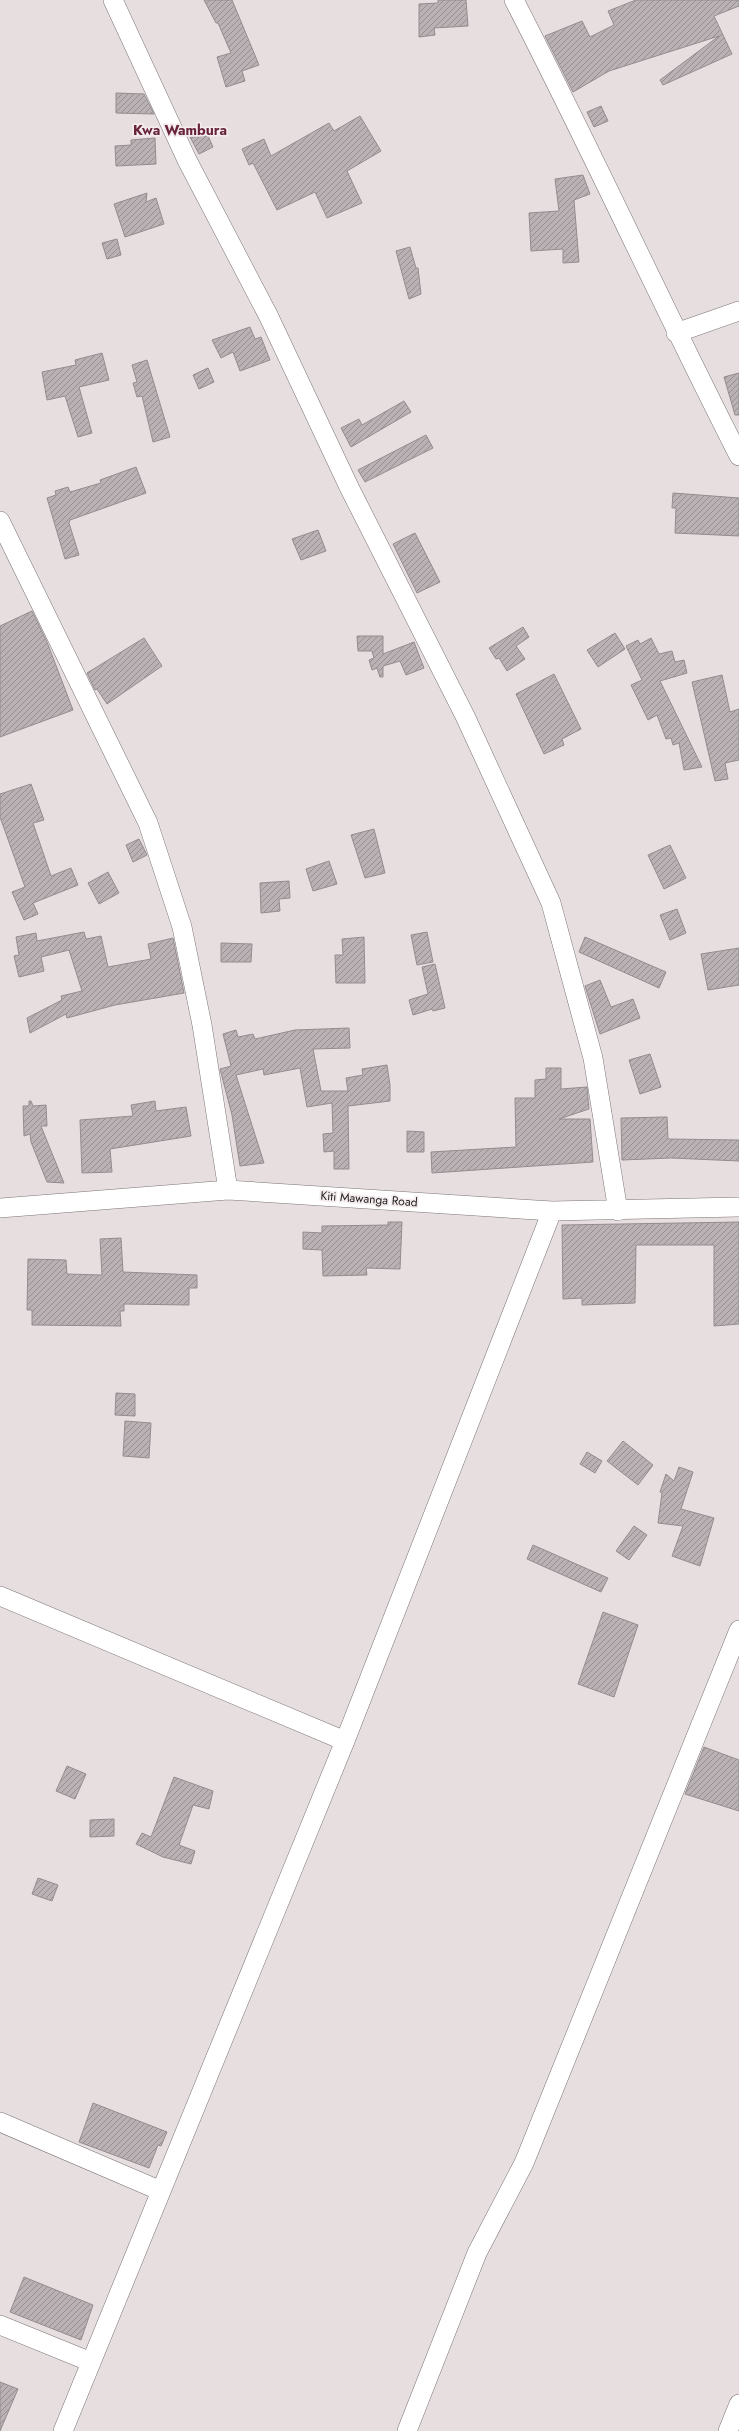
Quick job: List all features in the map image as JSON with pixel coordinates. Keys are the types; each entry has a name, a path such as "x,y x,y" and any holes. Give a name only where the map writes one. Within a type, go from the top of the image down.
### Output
{"street":[{"path":"113,0 187,160 269,316 349,487 465,716 551,903 594,1058 618,1211"},
{"path":"514,0 616,203 676,333 739,456"},
{"path":"676,333 739,311"},
{"path":"0,521 148,823 182,927 202,1025 228,1190"},
{"name":"Kiti Mawanga Road","path":"0,1208 228,1190 552,1211 618,1211 739,1207"},
{"path":"63,2431 345,1741 552,1211"},
{"path":"0,1596 345,1741"},
{"path":"407,2431 477,2253 524,2163 739,1630"},
{"path":"0,2122 161,2191"},
{"path":"0,2325 91,2362"},
{"path":"728,2431 739,2404"}],"building":[{"path":"204,0 232,0 259,65 242,71 245,81 226,87 217,57 231,53 218,23 216,23"},
{"path":"438,0 466,0 468,26 434,28 435,35 419,37 419,4 438,3"},
{"path":"636,0 739,0 739,6 714,16 732,54 663,85 660,80 719,36 609,71 573,92 545,36 582,21 590,37 614,25 608,11"},
{"path":"116,93 144,94 154,114 116,113"},
{"path":"601,106 608,121 594,127 587,112"},
{"path":"360,116 381,151 347,171 362,203 327,218 315,192 277,210 253,163 249,165 242,149 264,139 271,156 329,123 334,131"},
{"path":"208,136 213,147 199,154 190,137"},
{"path":"155,138 156,164 116,166 115,146 131,145 131,140"},
{"path":"583,175 590,194 574,200 579,262 563,263 563,249 531,251 529,213 559,211 555,179"},
{"path":"147,193 146,202 156,198 164,224 125,237 114,204"},
{"path":"117,239 121,255 107,259 102,243"},
{"path":"410,247 416,268 418,268 421,294 409,299 396,251"},
{"path":"250,327 255,339 261,337 270,360 240,371 233,352 221,358 212,340"},
{"path":"102,353 109,380 79,387 92,433 78,437 65,396 47,400 42,372 76,365 75,360"},
{"path":"147,360 170,437 153,442 142,396 137,397 133,383 137,382 132,365"},
{"path":"208,368 214,382 199,389 193,375"},
{"path":"739,373 739,415 735,415 724,377"},
{"path":"404,401 411,412 351,447 341,428 359,419 362,425"},
{"path":"426,435 433,448 365,482 358,470"},
{"path":"136,467 146,493 70,520 69,523 79,555 65,559 47,498 56,495 55,491 68,487 70,492 101,483 100,480"},
{"path":"673,493 739,498 739,536 675,533 676,508 672,508"},
{"path":"318,530 326,551 301,560 292,539"},
{"path":"415,533 440,582 417,593 393,544"},
{"path":"32,611 47,642 73,710 0,737 0,626"},
{"path":"523,627 529,637 516,646 525,659 507,671 499,658 496,659 489,648"},
{"path":"615,633 625,649 598,667 587,650"},
{"path":"357,636 383,636 383,654 414,642 424,668 406,675 400,661 383,666 383,677 380,677 377,668 372,670 369,660 374,658 372,651 358,651"},
{"path":"144,638 162,666 107,704 97,689 95,690 87,673"},
{"path":"651,638 659,654 672,651 675,662 684,660 687,673 660,681 702,767 684,770 679,743 673,745 671,738 666,739 657,715 648,720 631,685 642,680 626,646 638,640 640,644"},
{"path":"554,674 581,729 562,739 564,745 544,754 516,694"},
{"path":"722,675 730,712 739,709 739,760 725,763 728,779 715,781 692,682"},
{"path":"31,784 44,820 33,823 51,876 71,868 78,885 33,903 38,914 24,920 12,892 25,887 0,817 0,794"},
{"path":"374,829 385,873 365,878 351,835"},
{"path":"139,839 147,855 133,862 126,845"},
{"path":"670,845 686,878 664,889 648,855"},
{"path":"329,861 337,884 313,891 306,869"},
{"path":"108,872 119,893 99,904 88,883"},
{"path":"289,881 290,898 279,899 280,911 261,913 260,883"},
{"path":"677,909 686,933 670,940 660,915"},
{"path":"84,932 86,939 101,936 108,967 151,959 148,944 173,938 184,993 115,1005 67,1018 66,1014 30,1033 27,1018 62,1000 61,996 82,991 69,950 41,957 44,971 19,977 14,956 19,955 16,937 36,933 37,941"},
{"path":"427,932 433,962 417,965 411,935"},
{"path":"364,937 365,983 336,983 335,955 343,955 342,939"},
{"path":"585,937 666,972 659,988 579,952"},
{"path":"221,943 252,944 251,962 221,962"},
{"path":"739,948 739,985 708,990 701,954"},
{"path":"435,964 445,1008 433,1011 432,1009 413,1015 409,1000 428,994 422,967"},
{"path":"600,980 611,1007 633,999 640,1018 600,1034 585,986"},
{"path":"349,1028 350,1048 313,1049 321,1091 348,1091 346,1078 363,1075 362,1069 387,1065 390,1085 390,1101 348,1106 349,1169 334,1169 334,1151 324,1152 323,1134 333,1133 332,1103 307,1107 300,1068 264,1075 263,1069 236,1075 264,1163 240,1166 232,1115 220,1069 231,1066 223,1034 236,1030 238,1037 253,1034 255,1039 295,1030"},
{"path":"650,1054 661,1087 640,1094 629,1060"},
{"path":"546,1068 561,1068 561,1089 587,1087 589,1109 559,1119 590,1119 593,1162 432,1173 431,1152 516,1147 515,1098 535,1098 535,1080 546,1079"},
{"path":"29,1101 31,1101 33,1106 46,1105 47,1126 41,1126 64,1183 47,1182 31,1142 30,1134 24,1136 23,1106 29,1106"},
{"path":"155,1101 156,1111 186,1107 191,1136 110,1149 112,1172 82,1173 80,1120 133,1116 131,1105"},
{"path":"667,1117 668,1139 739,1140 739,1161 671,1158 622,1160 621,1118"},
{"path":"407,1131 424,1132 424,1152 407,1152"},
{"path":"388,1222 402,1222 400,1269 366,1268 367,1275 323,1276 322,1250 303,1249 303,1232 322,1233 322,1226 388,1225"},
{"path":"739,1222 739,1324 714,1326 714,1245 636,1245 635,1303 582,1305 582,1298 563,1299 562,1225"},
{"path":"121,1238 123,1272 197,1275 197,1288 189,1288 189,1305 124,1304 124,1311 120,1311 121,1326 32,1325 32,1310 27,1310 28,1259 66,1260 67,1274 102,1275 100,1239"},
{"path":"116,1393 135,1394 135,1416 115,1415"},
{"path":"125,1421 151,1423 149,1458 123,1456"},
{"path":"623,1441 653,1465 638,1485 607,1461"},
{"path":"587,1452 602,1461 595,1473 580,1464"},
{"path":"679,1467 693,1472 681,1509 714,1518 700,1566 672,1556 683,1526 658,1523 662,1493 660,1492 666,1474 674,1481"},
{"path":"634,1526 647,1535 629,1560 616,1551"},
{"path":"533,1545 608,1578 601,1592 527,1559"},
{"path":"603,1612 638,1625 614,1697 578,1684"},
{"path":"704,1747 739,1760 739,1811 685,1794"},
{"path":"67,1766 86,1774 75,1799 56,1791"},
{"path":"174,1777 213,1791 209,1809 193,1805 179,1845 195,1851 191,1864 163,1857 136,1844 142,1833 151,1837"},
{"path":"114,1819 114,1836 90,1837 90,1820"},
{"path":"38,1878 58,1885 52,1901 32,1894"},
{"path":"93,2103 167,2132 161,2146 158,2145 149,2168 79,2142"},
{"path":"24,2277 93,2305 81,2340 10,2312"},
{"path":"0,2382 18,2389 0,2431"}],"district":[{"name":"Kwa Wambura","path":"180,130"}]}
